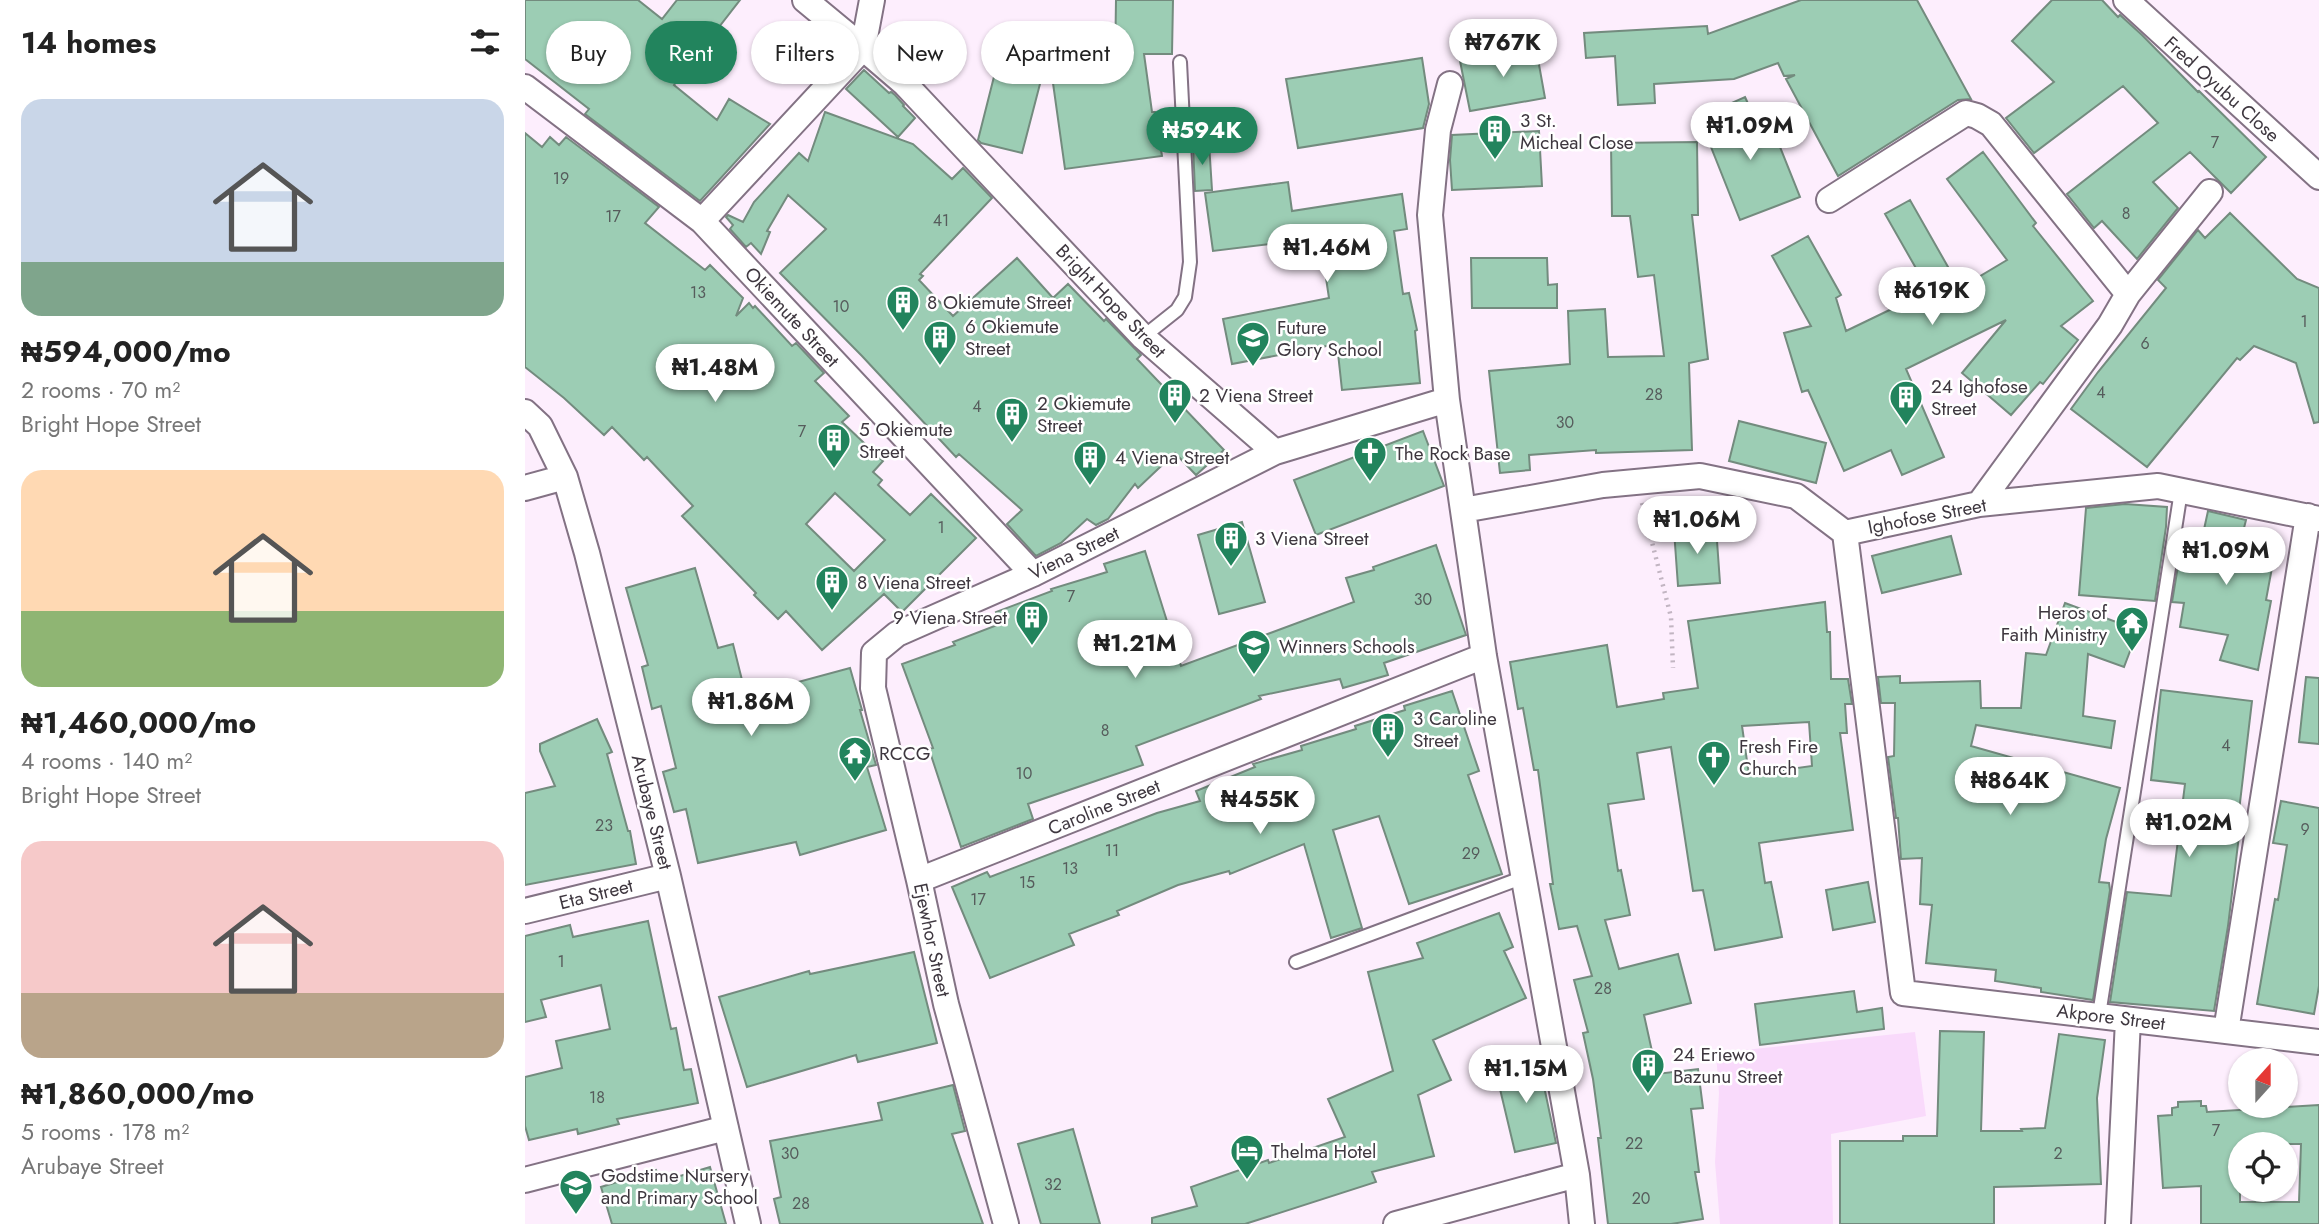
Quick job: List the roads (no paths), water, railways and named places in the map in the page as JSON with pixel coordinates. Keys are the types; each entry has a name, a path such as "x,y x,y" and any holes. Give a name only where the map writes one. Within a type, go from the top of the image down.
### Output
{"street":[{"name":"Bright Hope Street","path":"805,0 905,84 1143,337 1275,452"},
{"path":"702,221 863,48 872,0"},
{"name":"Fred Oyubu Close","path":"2126,0 2319,177"},
{"path":"1450,84 1439,130 1430,215 1447,400 1484,656 1577,1175 1583,1224"},
{"name":"Okiemute Street","path":"525,87 702,221 1033,574"},
{"path":"1829,200 1966,113 1977,116 1991,124 2129,294"},
{"path":"1979,504 2110,325 2129,294 2210,192"},
{"path":"1275,452 1447,400"},
{"name":"Arubaye Street","path":"525,412 540,426 565,477 587,553 668,876 748,1224"},
{"name":"Viena Street","path":"874,653 897,634 1033,574 1275,452"},
{"name":"Ighofose Street","path":"1463,509 1603,485 1700,476 1796,496 1846,533 1979,504 2158,486 2314,517"},
{"path":"525,488 565,477"},
{"path":"2226,1031 2314,517"},
{"name":"Akpore Street","path":"1846,533 1903,993 2319,1042"},
{"name":"Ejewhor Street","path":"874,653 873,688 946,1004 1006,1224"},
{"name":"Caroline Street","path":"919,880 1484,656"},
{"name":"Eta Street","path":"525,912 668,876"},
{"path":"2119,1224 2128,1020"},
{"path":"525,1180 726,1128"},
{"path":"1396,1224 1577,1175"}],"lane":[{"path":"1143,337 1177,310 1185,296 1190,262 1180,62"},
{"path":"2099,1015 2181,491"},
{"path":"1296,962 1524,877"}],"place":[{"name":"3 St. Micheal Close","path":"1495,161"},
{"name":"8 Okiemute Street","path":"903,332"},
{"name":"6 Okiemute Street","path":"940,367"},
{"name":"Future Glory School","path":"1253,368"},
{"name":"2 Viena Street","path":"1175,425"},
{"name":"24 Ighofose Street","path":"1906,427"},
{"name":"2 Okiemute Street","path":"1012,444"},
{"name":"5 Okiemute Street","path":"834,470"},
{"name":"The Rock Base","path":"1370,483"},
{"name":"4 Viena Street","path":"1090,487"},
{"name":"3 Viena Street","path":"1231,568"},
{"name":"8 Viena Street","path":"832,612"},
{"name":"9 Viena Street","path":"1032,647"},
{"name":"Heros of Faith Ministry","path":"2132,653"},
{"name":"Winners Schools","path":"1254,676"},
{"name":"3 Caroline Street","path":"1388,759"},
{"name":"RCCG","path":"855,783"},
{"name":"Fresh Fire Church","path":"1714,787"},
{"name":"24 Eriewo Bazunu Street","path":"1648,1095"},
{"name":"Thelma Hotel","path":"1247,1181"},
{"name":"Godstime Nursery and Primary School","path":"576,1216"}]}
